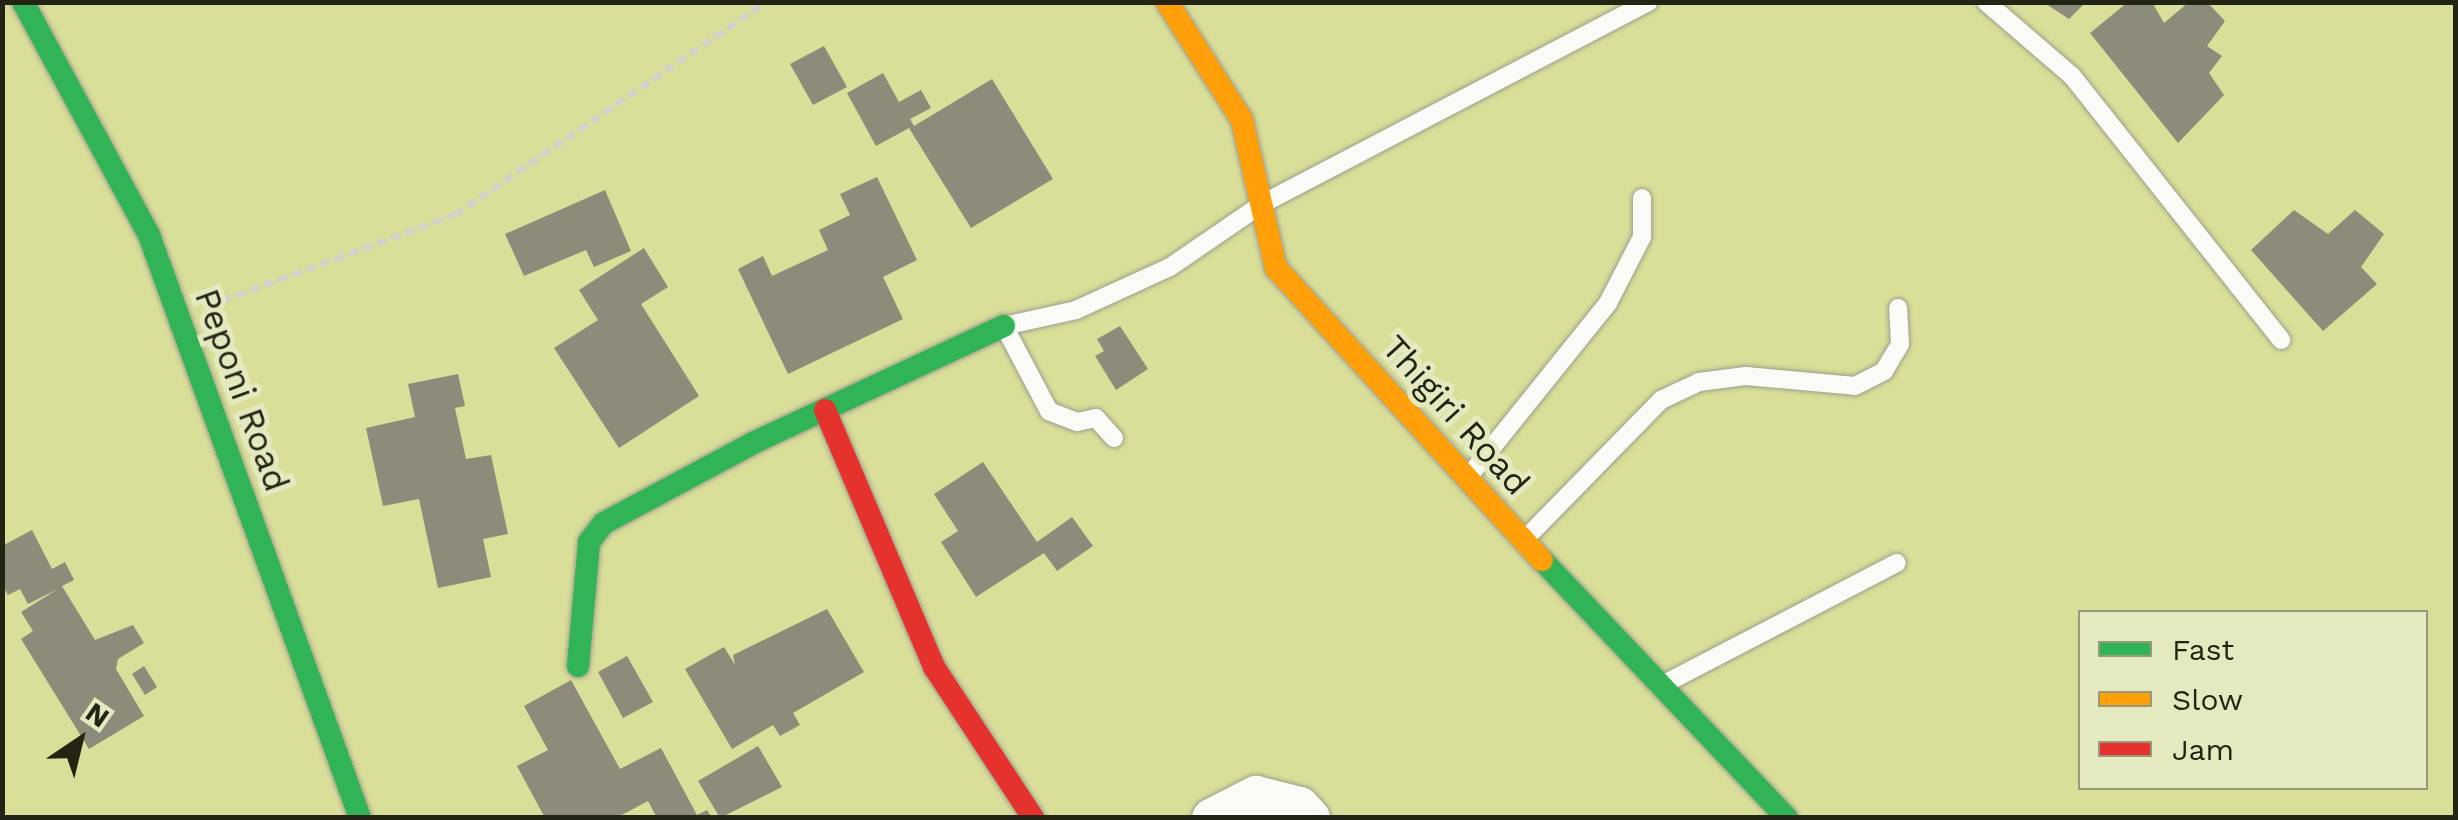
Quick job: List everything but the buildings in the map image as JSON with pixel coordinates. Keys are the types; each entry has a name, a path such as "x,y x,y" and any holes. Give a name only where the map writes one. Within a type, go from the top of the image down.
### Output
{"street":[{"name":"Peponi Road","path":"23,2 149,235 360,818"},
{"name":"Thigiri Road","path":"1167,2 1242,120 1276,268 1466,480 1666,684 1787,818"},
{"path":"578,666 589,542 604,523 825,410 1004,326"},
{"path":"825,410 934,668 1032,818"},
{"path":"1211,818 1256,795 1300,806 1311,818"}],"lane":[{"path":"1114,438 1096,418 1078,422 1048,411 1004,326 1076,310 1170,267 1262,204 1648,2"},
{"path":"1986,2 2072,76 2281,340"},
{"path":"1466,480 1608,303 1642,237 1642,198"},
{"path":"1524,541 1660,400 1699,382 1746,376 1855,386 1884,371 1900,344 1898,308"},
{"path":"1666,684 1897,563"}],"path":[{"path":"178,317 455,214 766,2"}],"green space":[{"path":"2,3 2455,3 2455,817 3,817"}],"traffic: fast":[{"path":"23,2 149,235 360,818"},
{"path":"578,666 589,542 604,523 753,443 1004,326"},
{"path":"1542,560 1787,818"}],"traffic: slow":[{"path":"1167,2 1242,120 1276,268 1542,560"}],"traffic: jam":[{"path":"825,410 934,667 1033,818"}]}
